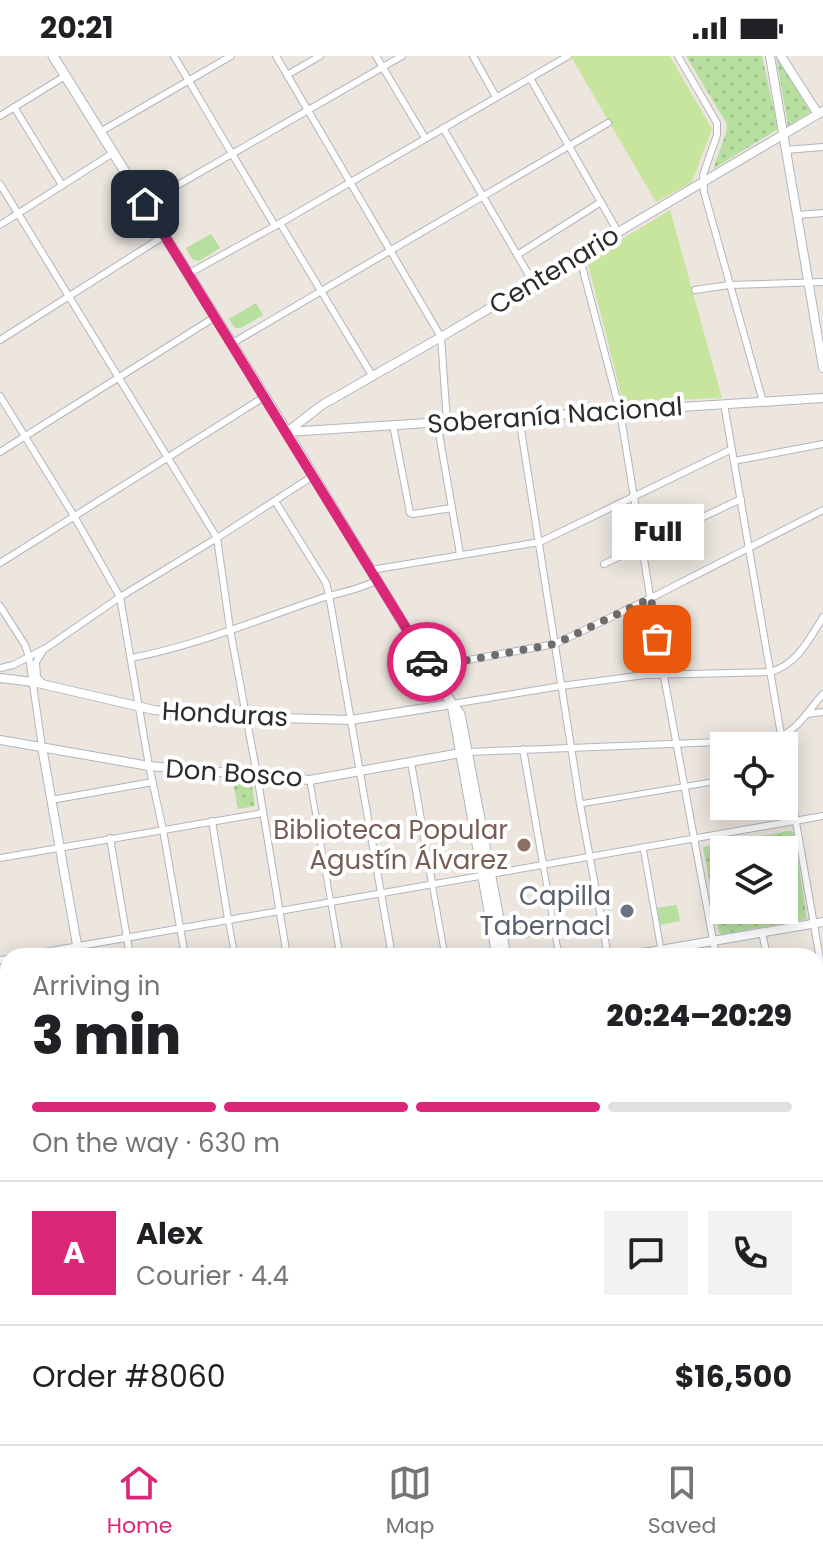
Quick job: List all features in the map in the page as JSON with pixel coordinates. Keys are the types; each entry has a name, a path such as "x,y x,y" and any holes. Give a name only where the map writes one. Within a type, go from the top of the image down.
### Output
{"main road":[{"path":"57,57 65,76 460,714 496,948"},
{"path":"486,874 504,948"}],"street":[{"path":"174,56 373,377"},
{"path":"100,132 231,56"},
{"path":"276,56 441,337 442,422 460,554"},
{"path":"287,75 320,56"},
{"path":"376,56 425,138"},
{"path":"145,204 402,56"},
{"path":"473,56 496,97"},
{"path":"188,274 568,56"},
{"path":"678,56 717,123 718,129 704,170 706,203 763,402"},
{"path":"770,56 823,368"},
{"path":"781,56 820,112"},
{"path":"0,116 65,76"},
{"path":"530,78 618,232"},
{"path":"14,107 62,185"},
{"name":"Centenario","path":"287,432 315,409 820,112"},
{"path":"231,344 608,123"},
{"path":"443,128 533,282"},
{"path":"785,150 823,147"},
{"path":"0,225 113,153"},
{"path":"0,184 217,538 285,948"},
{"path":"517,255 601,202"},
{"path":"797,215 823,213"},
{"path":"0,340 164,236"},
{"path":"579,255 620,411 663,674 714,948"},
{"path":"695,290 729,285 823,282"},
{"path":"0,452 215,317"},
{"path":"0,396 120,597 184,948"},
{"path":"0,563 264,397"},
{"name":"Soberanía Nacional","path":"287,432 823,398"},
{"path":"724,404 780,732"},
{"path":"519,417 580,804 607,948"},
{"path":"393,425 410,513 452,508"},
{"path":"734,461 823,444"},
{"path":"371,570 540,542 732,449"},
{"path":"0,668 13,665 46,648 120,597 313,476"},
{"path":"604,564 741,499"},
{"path":"275,501 326,583 390,948"},
{"path":"430,667 555,644 823,510"},
{"path":"131,658 165,651 377,580"},
{"path":"0,606 25,645 29,657 77,946"},
{"path":"452,704 561,686 663,674 770,672 796,657 823,617"},
{"path":"45,684 37,677 36,662 46,648"},
{"name":"Honduras","path":"0,678 45,684 176,714 351,720 452,704"},
{"path":"790,732 823,694"},
{"path":"805,715 823,712"},
{"name":"Don Bosco","path":"0,740 149,766 310,780 464,753"},
{"path":"464,753 710,742"},
{"path":"523,749 558,948"},
{"path":"411,762 444,948"},
{"path":"310,780 339,948"},
{"path":"51,800 153,782"},
{"path":"580,804 710,782"},
{"path":"0,858 263,813"},
{"path":"66,948 823,816"},
{"path":"212,821 233,948"},
{"path":"796,821 820,948"},
{"path":"110,838 129,948"},
{"path":"643,847 661,948"},
{"path":"683,948 818,923"},
{"path":"762,932 765,948"}],"green space":[{"path":"573,56 670,56 712,129 692,182 656,202"},
{"path":"686,56 762,56 778,129 713,169 727,124"},
{"path":"776,56 812,111 788,126"},
{"path":"670,210 722,398 623,402 587,260"},
{"path":"211,234 220,248 199,261 192,259 186,248"},
{"path":"256,303 263,315 241,328 235,328 229,319"},
{"path":"232,777 251,777 255,806 238,809"},
{"path":"788,831 794,836 761,836"},
{"path":"710,846 710,885 703,847"},
{"path":"798,860 807,919 798,921"},
{"path":"677,905 680,921 660,925 657,908"},
{"path":"549,918 552,934 521,939 518,923"},
{"path":"717,924 779,924 723,934 719,933"}],"way so far":[{"path":"427,662 430,667 555,644 651,598 657,639"}],"place":[{"name":"Full","path":"657,639"},
{"name":"Biblioteca Popular Agustín Álvarez","path":"524,845"},
{"name":"Capilla Tabernacl","path":"627,911"}],"route":[{"path":"145,204 427,662"}]}
